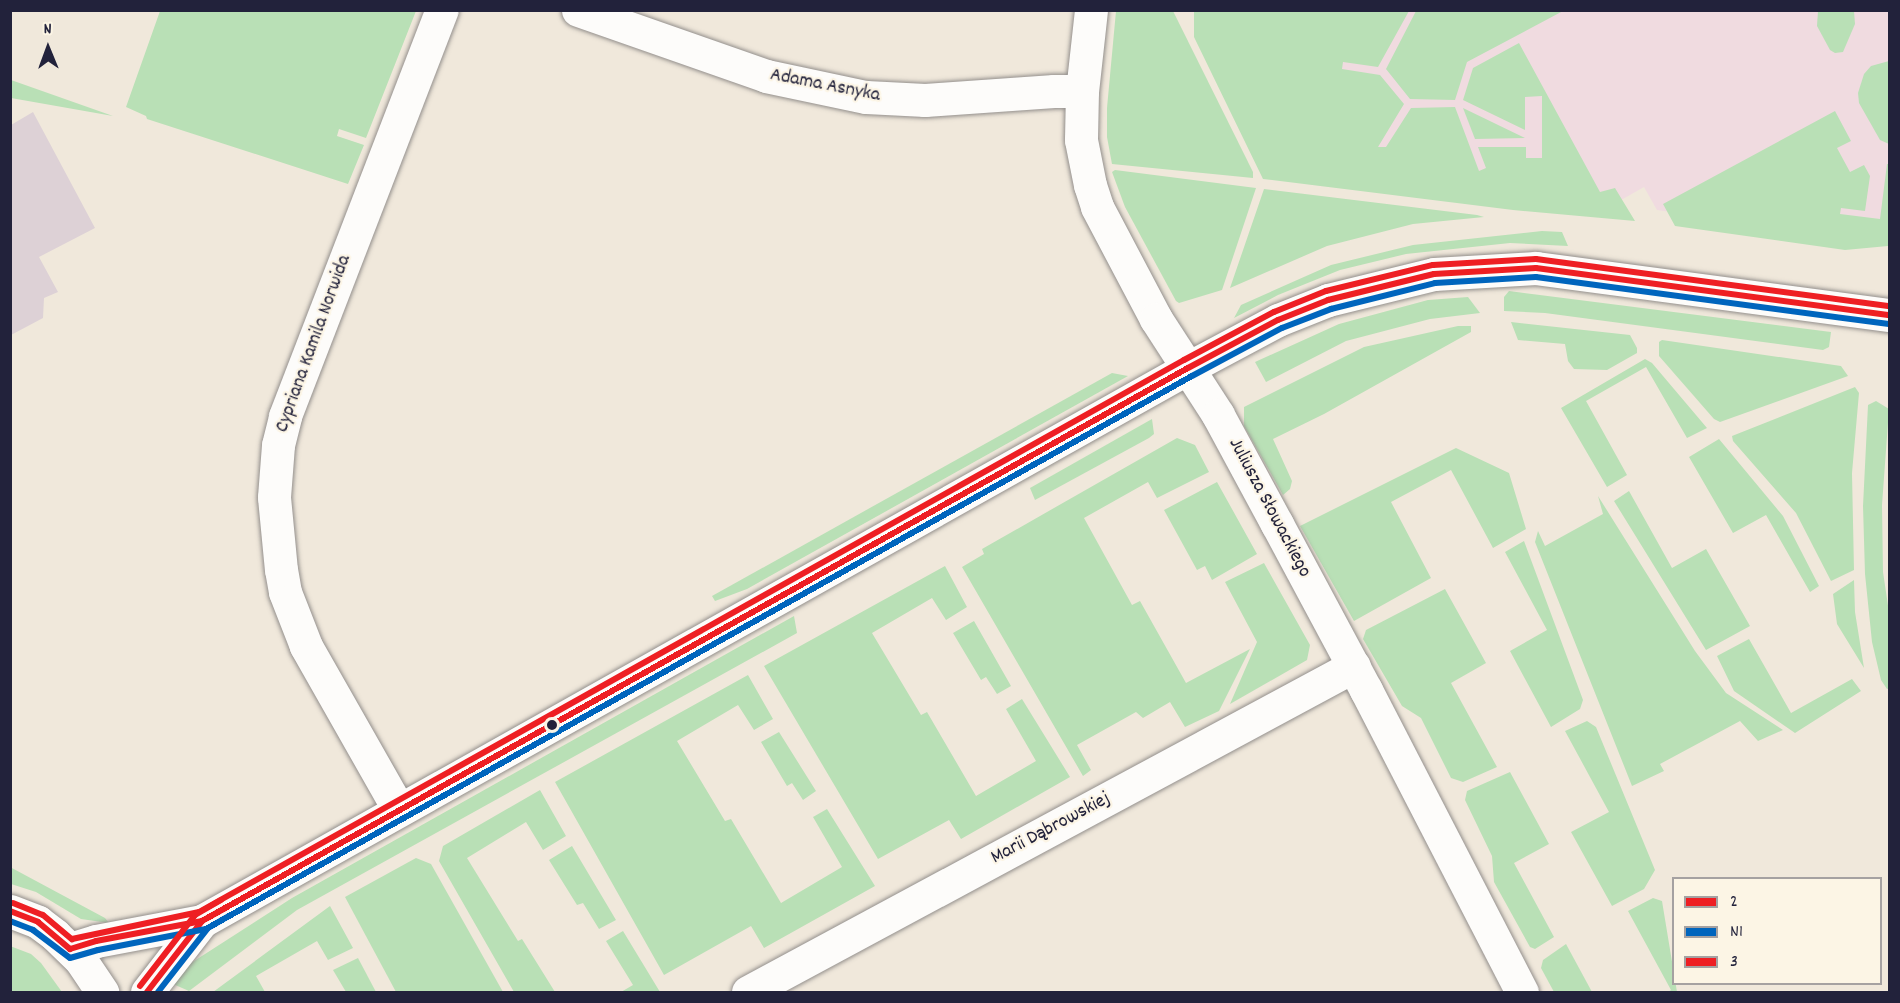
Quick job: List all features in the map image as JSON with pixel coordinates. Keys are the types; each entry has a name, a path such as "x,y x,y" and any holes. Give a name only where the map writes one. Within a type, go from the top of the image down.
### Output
{"street":[{"name":"Cypriana Kamila Norwida","path":"399,810 306,646 285,592 280,570 273,497 278,445 285,416 442,10"},
{"name":"Adama Asnyka","path":"578,10 766,76 866,97 925,100 1082,91"},
{"name":"Juliusza Słowackiego","path":"1091,10 1082,91 1081,140 1097,207 1156,319 1218,415 1353,666 1521,992"},
{"path":"70,949 96,941 202,921 1188,368 1278,320 1328,300 1434,274 1488,269 1536,268 1890,315"},
{"name":"Marii Dąbrowskiej","path":"748,993 1353,666"},
{"path":"10,911 38,922 70,949 102,993"},
{"path":"147,993 202,921"}],"shaded area":[{"path":"1350,11 1889,11 1890,195 1883,242 1657,210 1644,187 1614,204 1356,167 1295,40"},
{"path":"33,112 95,228 39,257 58,292 44,298 43,318 11,335 11,125"}],"green space":[{"path":"160,10 416,11 366,138 339,129 337,136 364,145 348,184 147,119 146,116 126,107"},
{"path":"1563,10 1467,62 1455,100 1410,99 1386,69 1416,11"},
{"path":"1116,11 1173,11 1253,172 1253,178 1112,164 1107,137 1107,108"},
{"path":"1194,11 1409,11 1378,67 1343,62 1342,69 1380,75 1404,104 1378,147 1386,147 1411,108 1455,107 1479,171 1486,168 1478,147 1526,147 1526,158 1542,158 1542,96 1525,97 1525,130 1463,100 1473,68 1519,43 1600,192 1615,188 1635,221 1513,210 1263,179 1194,37"},
{"path":"1818,11 1854,11 1855,24 1843,52 1835,53 1830,50 1817,26"},
{"path":"1890,61 1889,144 1880,140 1859,103 1858,93 1864,74 1871,66"},
{"path":"11,80 113,116 11,98"},
{"path":"1463,108 1525,138 1475,139"},
{"path":"1835,111 1851,141 1837,148 1850,172 1864,165 1870,176 1865,211 1841,208 1840,214 1880,219 1887,164 1889,164 1888,246 1845,250 1675,226 1663,204"},
{"path":"1115,170 1256,188 1222,290 1179,303 1176,301 1125,207 1112,172"},
{"path":"1264,189 1484,217 1413,224 1327,246 1230,288"},
{"path":"1542,231 1562,232 1568,246 1510,243 1406,254 1340,270 1278,295 1234,318 1241,305 1331,265 1413,245"},
{"path":"1509,291 1831,332 1829,347 1823,350 1545,313 1504,311 1504,297"},
{"path":"1468,297 1480,313 1430,319 1346,341 1266,382 1255,362 1339,324 1428,300"},
{"path":"1511,322 1630,335 1637,348 1637,353 1607,370 1574,369 1568,361 1565,344 1518,340"},
{"path":"1458,326 1471,326 1471,332 1324,414 1273,439 1292,481 1290,489 1283,495 1244,426 1244,407 1364,347"},
{"path":"1662,340 1841,366 1848,376 1720,422 1714,419 1659,356 1659,342"},
{"path":"1645,359 1652,363 1707,428 1687,438 1646,367 1586,401 1627,475 1607,487 1561,408"},
{"path":"1112,373 1128,376 747,589 715,601 712,596"},
{"path":"1855,387 1859,393 1852,473 1854,570 1831,581 1796,513 1733,441 1732,436"},
{"path":"1876,401 1889,409 1882,505 1883,572 1890,619 1890,688 1887,689 1881,680 1872,642 1865,574 1863,506 1868,405"},
{"path":"1152,419 1154,434 1149,438 1035,500 1030,488"},
{"path":"1177,438 1195,445 1209,472 1157,498 1148,482 1084,518 1132,605 1140,601 1186,683 1250,649 1219,711 1185,727 1170,702 1143,718 1136,712 1077,745 1091,770 1083,776 962,567 984,554 982,549"},
{"path":"1719,439 1783,516 1819,586 1810,592 1766,515 1733,533 1689,457"},
{"path":"1456,448 1509,473 1526,529 1493,548 1451,470 1391,502 1431,578 1354,621 1300,526"},
{"path":"1217,482 1257,554 1212,580 1205,566 1197,570 1164,510"},
{"path":"1629,491 1672,568 1706,549 1750,626 1706,650 1614,501"},
{"path":"1598,496 1695,651 1726,693 1783,730 1758,741 1740,721 1660,764 1664,771 1632,786 1535,542 1538,531 1545,546 1603,514"},
{"path":"1524,541 1583,700 1580,709 1551,727 1510,651 1547,630 1505,552"},
{"path":"1264,563 1310,645 1307,660 1230,704 1257,642 1225,582"},
{"path":"945,566 967,607 946,620 932,598 872,633 921,715 927,712 976,796 1036,761 1006,709 1022,699 1070,777 961,839 949,820 878,859 764,666"},
{"path":"1854,580 1855,612 1864,668 1837,624 1833,594"},
{"path":"1445,589 1486,663 1451,683 1497,767 1463,782 1451,778 1421,718 1402,706 1363,639 1366,630"},
{"path":"794,616 797,633 297,910 189,991 173,984 191,963 292,898"},
{"path":"974,621 1011,686 997,694 986,677 981,680 953,633"},
{"path":"1749,639 1791,713 1852,679 1861,691 1795,733 1734,691 1717,656"},
{"path":"748,675 773,719 754,730 738,705 677,741 725,821 731,819 781,903 842,867 813,817 827,809 875,886 764,948 751,926 664,975 555,782"},
{"path":"1587,721 1596,727 1655,870 1644,889 1612,906 1571,832 1609,812 1565,731"},
{"path":"779,732 816,791 803,800 792,783 787,786 761,742"},
{"path":"1510,772 1549,844 1514,863 1554,937 1535,949 1530,947 1494,882 1492,856 1465,800 1467,791"},
{"path":"540,790 566,836 543,850 526,822 467,858 518,941 522,939 555,992 514,992 439,861 443,846"},
{"path":"572,846 616,920 599,929 583,903 577,905 549,860"},
{"path":"416,858 431,864 503,992 396,992 345,897"},
{"path":"10,867 105,918 109,923 81,919 36,892 11,884"},
{"path":"1653,898 1662,901 1672,962 1672,985 1676,985 1677,992 1668,992 1671,990 1628,911"},
{"path":"330,906 353,948 328,960 317,941 256,976 265,992 213,992"},
{"path":"623,931 660,992 621,992 633,985 606,941"},
{"path":"1566,944 1592,992 1554,992 1541,968 1543,960"},
{"path":"10,946 31,954 41,963 62,992 11,992"},
{"path":"358,958 376,992 346,992 333,970"}],"transit line":[{"name":"3","path":"13,903 43,915 72,939 199,912 1184,360 1274,312 1326,291 1433,265 1536,259 1890,306"},
{"name":"2","path":"70,949 96,941 202,921 1188,368 1278,320 1328,300 1434,274 1536,268 1890,315"},
{"name":"N1","path":"10,921 33,930 70,958 98,950 206,929 1192,376 1282,328 1331,309 1435,283 1536,277 1889,324"},
{"name":"3","path":"140,986 195,915 221,900"},
{"name":"2","path":"147,992 202,921 225,908"},
{"name":"2","path":"10,911 38,922 70,949"},
{"name":"N1","path":"158,992 208,928 229,916"}]}
